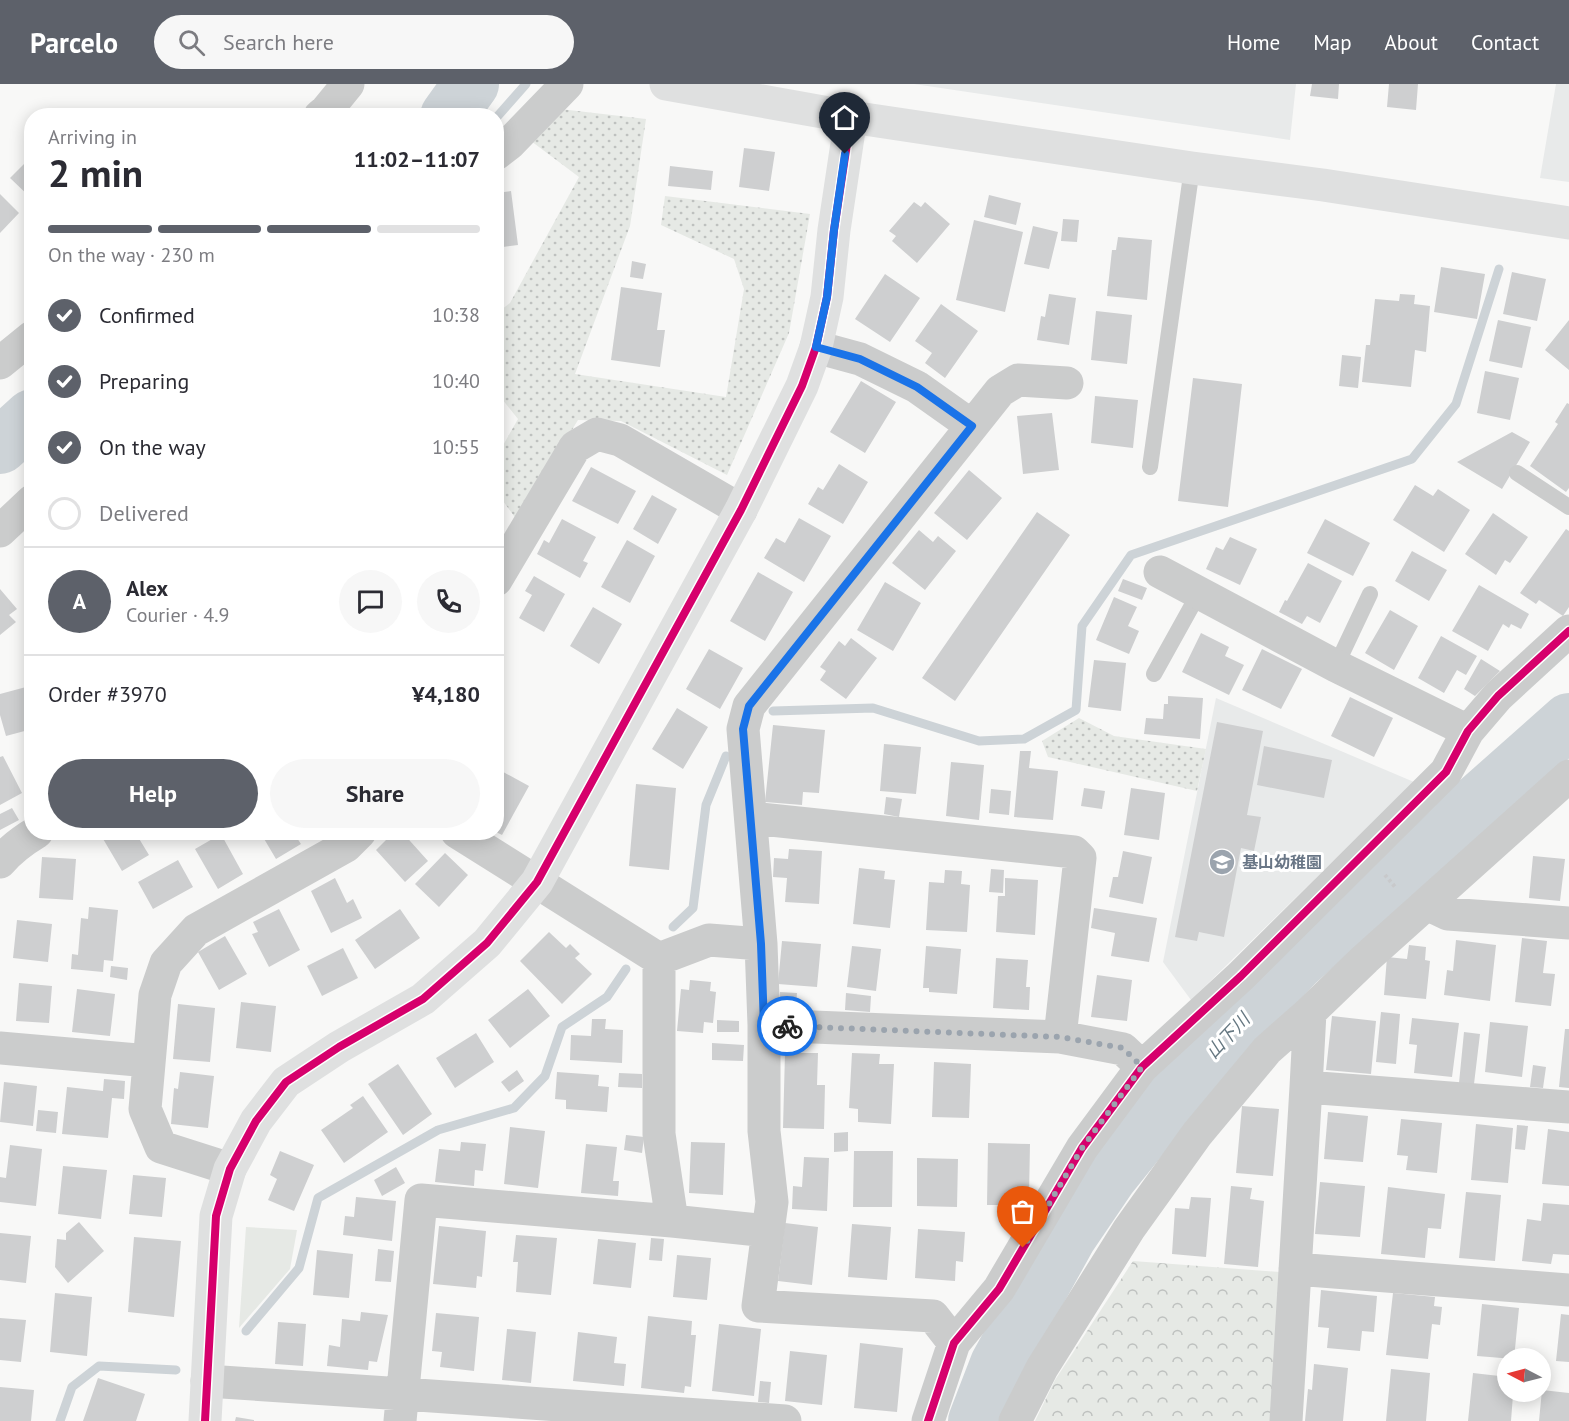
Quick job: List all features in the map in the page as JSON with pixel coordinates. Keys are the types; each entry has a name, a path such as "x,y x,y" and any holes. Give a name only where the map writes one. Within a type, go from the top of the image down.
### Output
{"street":[{"path":"328,108 348,84"},
{"path":"504,148 567,84"},
{"path":"666,84 851,117 1569,223"},
{"path":"205,1421 216,1216 230,1168 256,1121 286,1082 339,1047 423,999 487,943 537,882 741,510 802,386 816,347 827,297 840,184 851,117"},
{"path":"0,363 24,344"},
{"path":"816,347 860,359 917,387 972,426"},
{"path":"954,1343 933,1316 758,1306 772,1202 764,1131 761,944 743,729 749,706 1000,391 1018,380 1067,383"},
{"path":"504,567 576,447 597,434 620,440 741,510"},
{"path":"0,531 24,508"},
{"path":"1160,572 1336,666 1468,731"},
{"path":"928,1421 954,1343 999,1288 1082,1148 1142,1067 1241,976 1446,772 1468,731 1498,696 1569,631"},
{"path":"1016,1421 1042,1368 1136,1219 1197,1134 1267,1050 1569,776"},
{"path":"751,818 1074,852 1080,858 1060,1037"},
{"path":"0,862 24,839"},
{"path":"230,1168 161,1147 145,1109 155,995 166,963 196,930 346,846 352,840"},
{"path":"470,840 658,959"},
{"path":"1427,904 1448,914 1569,923"},
{"path":"658,959 709,940 761,944"},
{"path":"658,959 659,1134 672,1221"},
{"path":"1286,1421 1310,1012"},
{"path":"764,1025 1060,1037 1123,1048 1142,1067"},
{"path":"0,1048 149,1061"},
{"path":"1306,1087 1569,1107"},
{"path":"402,1407 421,1200 768,1231"},
{"path":"1295,1269 1569,1290"},
{"path":"207,1381 402,1407 784,1421"}],"lane":[{"path":"1150,466 1192,168"},
{"path":"1517,473 1569,507"},
{"path":"1154,674 1199,593"},
{"path":"1336,666 1370,594"}],"shaded area":[{"path":"914,84 1296,84 1290,140"},
{"path":"1556,84 1569,84 1569,182 1540,178"},
{"path":"1216,698 1414,782 1191,1000 1163,962"}],"green space":[{"path":"560,109 646,119 630,226 575,374 726,397 744,289 734,259 661,225 665,196 810,214 789,333 727,475 621,421 578,420 517,520 504,502 504,444 518,419 504,402 504,308 510,303 579,177 531,141"},
{"path":"1079,718 1114,736 1206,749 1197,791 1048,757 1042,741"},
{"path":"246,1227 297,1230 290,1269 239,1328"},
{"path":"1133,1261 1280,1272 1272,1421 1035,1421 1055,1380"}],"building":[{"path":"1312,84 1339,84 1338,99 1310,96"},
{"path":"1389,84 1418,84 1416,110 1387,107"},
{"path":"744,148 775,152 769,191 739,187"},
{"path":"24,164 24,191 10,178"},
{"path":"670,166 713,171 711,190 668,186"},
{"path":"511,191 518,245 504,247 504,192"},
{"path":"0,194 19,213 0,233"},
{"path":"989,195 1021,203 1016,225 984,217"},
{"path":"914,202 921,207 925,202 950,224 917,263 892,241 896,236 889,231"},
{"path":"1063,219 1079,220 1077,242 1061,241"},
{"path":"974,220 1023,232 1005,312 956,300"},
{"path":"1033,226 1058,232 1049,269 1024,264"},
{"path":"1118,237 1152,240 1147,300 1107,296 1112,250 1116,250"},
{"path":"632,261 646,264 643,279 630,277"},
{"path":"1441,267 1485,274 1477,319 1434,312"},
{"path":"1512,272 1546,279 1537,321 1503,314"},
{"path":"885,274 920,298 890,342 855,319"},
{"path":"621,287 662,293 657,330 665,330 660,367 611,360"},
{"path":"1049,294 1076,298 1069,345 1037,340 1041,316 1045,317"},
{"path":"1400,294 1415,295 1414,304 1430,306 1426,352 1415,350 1411,387 1362,382 1366,345 1370,345 1375,299 1399,301"},
{"path":"941,304 978,331 945,378 925,363 932,353 915,341"},
{"path":"1096,311 1132,315 1127,364 1091,360"},
{"path":"1498,320 1531,327 1522,368 1489,361"},
{"path":"1569,320 1569,370 1545,350"},
{"path":"1342,355 1361,357 1358,388 1339,386"},
{"path":"1485,371 1519,378 1510,420 1477,413"},
{"path":"1193,378 1242,384 1228,507 1178,501"},
{"path":"861,381 896,402 865,453 830,432"},
{"path":"1095,396 1138,400 1133,448 1091,443"},
{"path":"1567,403 1569,404 1569,488 1566,492 1530,466 1558,424 1555,422"},
{"path":"1052,413 1059,470 1023,474 1017,416"},
{"path":"1512,432 1530,442 1502,489 1457,462"},
{"path":"839,464 868,482 843,524 808,504 818,487 823,490"},
{"path":"591,467 636,491 618,524 572,501"},
{"path":"969,470 1002,498 967,540 934,513"},
{"path":"1415,485 1433,496 1438,489 1470,510 1444,552 1393,520"},
{"path":"652,495 677,509 658,544 633,529"},
{"path":"1037,512 1070,535 955,701 922,678"},
{"path":"1493,513 1528,537 1510,563 1505,560 1496,575 1465,554"},
{"path":"799,518 831,536 804,582 764,558 776,538 785,543"},
{"path":"562,519 596,537 583,561 588,563 580,578 537,554 544,540 549,543"},
{"path":"1325,519 1370,543 1353,576 1307,553"},
{"path":"1566,529 1569,531 1569,607 1563,616 1539,600 1536,604 1520,593"},
{"path":"919,530 933,542 938,536 956,551 925,590 892,563"},
{"path":"1230,537 1257,549 1240,585 1206,569 1216,547 1223,550"},
{"path":"627,540 655,556 630,603 601,587"},
{"path":"1412,551 1447,570 1429,601 1395,581"},
{"path":"1308,563 1342,581 1320,623 1307,616 1302,624 1279,612"},
{"path":"758,572 793,592 765,641 730,621"},
{"path":"534,576 565,594 544,632 519,618 532,595 525,591"},
{"path":"1123,579 1147,588 1142,600 1118,591"},
{"path":"885,582 921,603 893,651 857,630"},
{"path":"1479,585 1529,614 1521,629 1511,624 1509,628 1503,624 1488,651 1452,631"},
{"path":"0,589 17,609 9,615 16,622 0,635"},
{"path":"1114,597 1137,607 1128,626 1139,631 1129,654 1096,640"},
{"path":"593,607 622,624 599,664 570,646"},
{"path":"1390,610 1418,626 1394,670 1365,653"},
{"path":"1201,633 1229,647 1225,656 1244,665 1229,695 1182,672"},
{"path":"1441,636 1477,656 1466,675 1457,670 1444,693 1418,678"},
{"path":"851,638 877,658 846,699 820,680 826,671 820,667 839,641 845,646"},
{"path":"709,649 743,668 720,709 686,689"},
{"path":"1262,649 1302,669 1281,709 1242,690"},
{"path":"1481,659 1500,671 1475,696 1464,689"},
{"path":"1094,660 1126,663 1121,711 1088,707"},
{"path":"24,688 24,731 6,736 0,715 0,694"},
{"path":"1168,696 1203,698 1200,739 1144,734 1146,718 1163,719 1164,704 1168,704"},
{"path":"1350,697 1393,718 1374,757 1331,736"},
{"path":"677,708 708,727 683,769 652,749"},
{"path":"1217,722 1263,731 1247,815 1261,817 1254,851 1241,848 1224,937 1199,932 1197,941 1175,937"},
{"path":"773,725 825,730 819,793 803,792 802,805 765,802"},
{"path":"884,744 921,747 916,794 880,791"},
{"path":"1264,746 1332,760 1324,798 1257,785"},
{"path":"1020,751 1031,751 1029,768 1058,771 1053,820 1014,817"},
{"path":"3,756 22,793 0,805 0,757"},
{"path":"951,762 984,765 979,820 946,816"},
{"path":"504,772 529,786 504,831"},
{"path":"636,784 676,788 669,870 629,866"},
{"path":"1084,788 1105,791 1102,809 1081,806"},
{"path":"1131,788 1165,793 1159,840 1124,835"},
{"path":"991,789 1011,791 1009,815 989,813"},
{"path":"886,797 902,799 899,817 884,814"},
{"path":"12,808 19,820 0,830 0,814"},
{"path":"104,840 140,840 149,855 122,871"},
{"path":"211,840 224,840 243,874 218,889 195,849"},
{"path":"265,840 298,840 301,844 276,859"},
{"path":"386,840 409,840 428,861 405,882 376,850"},
{"path":"789,849 822,851 819,904 785,902 787,878 773,877 774,858 788,859"},
{"path":"1123,851 1152,857 1143,904 1109,897 1113,877 1118,877"},
{"path":"445,853 468,875 439,907 415,884"},
{"path":"1533,856 1565,859 1560,901 1529,898"},
{"path":"42,857 76,859 73,900 39,898"},
{"path":"178,860 193,887 153,909 138,882"},
{"path":"859,868 885,871 884,879 895,880 890,928 853,924"},
{"path":"991,869 1004,870 1003,893 989,892"},
{"path":"945,870 962,871 961,884 970,885 967,932 926,930 929,882 944,883"},
{"path":"335,878 347,903 353,899 362,918 331,933 311,891"},
{"path":"1005,878 1038,880 1035,935 996,932 998,896 1005,896"},
{"path":"89,907 118,910 113,961 104,960 103,972 71,969 72,954 78,955 81,918 88,919"},
{"path":"1094,908 1157,918 1149,962 1111,956 1115,933 1091,928"},
{"path":"279,909 300,950 269,967 252,934 258,932 253,922"},
{"path":"400,909 420,938 375,969 355,940"},
{"path":"17,920 52,924 48,962 13,958"},
{"path":"549,932 566,948 570,944 580,954 575,958 592,974 562,1004 520,961"},
{"path":"225,936 247,974 219,990 198,952"},
{"path":"1522,938 1547,941 1543,973 1555,974 1551,1006 1515,1002"},
{"path":"1456,940 1496,945 1490,1001 1444,995 1447,970 1453,971"},
{"path":"782,941 821,944 817,987 778,984"},
{"path":"1409,945 1426,947 1425,960 1430,961 1426,999 1384,995 1387,957 1407,959"},
{"path":"852,946 881,949 876,991 847,987"},
{"path":"926,946 961,949 957,994 929,992 929,988 923,988"},
{"path":"343,948 358,978 322,996 307,966"},
{"path":"996,958 1028,960 1026,987 1030,987 1029,1010 993,1008"},
{"path":"111,966 128,968 127,980 110,977"},
{"path":"1097,975 1132,980 1127,1021 1091,1017"},
{"path":"690,980 711,982 710,991 716,992 713,1023 704,1022 703,1033 677,1031 681,989 689,990"},
{"path":"19,983 52,986 49,1023 16,1021"},
{"path":"77,989 115,994 110,1036 72,1032"},
{"path":"528,989 550,1016 510,1048 488,1020"},
{"path":"780,992 797,993 796,1006 779,1005"},
{"path":"846,993 871,996 870,1012 845,1010"},
{"path":"241,1002 276,1006 271,1052 236,1048"},
{"path":"178,1004 215,1008 210,1062 173,1059"},
{"path":"1381,1012 1400,1014 1396,1064 1376,1062"},
{"path":"1332,1016 1376,1021 1371,1074 1326,1070"},
{"path":"1412,1018 1459,1023 1452,1077 1414,1073 1417,1045 1409,1044"},
{"path":"592,1019 606,1019 605,1029 623,1030 622,1063 570,1060 571,1035 591,1036"},
{"path":"717,1020 739,1021 739,1032 717,1032"},
{"path":"1490,1022 1528,1026 1522,1077 1485,1072"},
{"path":"1565,1029 1569,1029 1569,1088 1559,1087"},
{"path":"1464,1032 1480,1034 1474,1084 1459,1083"},
{"path":"476,1033 494,1062 455,1088 436,1058"},
{"path":"712,1043 744,1045 743,1061 712,1060"},
{"path":"785,1053 818,1053 817,1085 825,1085 824,1129 783,1128"},
{"path":"852,1053 880,1054 879,1064 894,1064 891,1124 858,1122 858,1109 849,1108"},
{"path":"934,1062 971,1064 969,1118 932,1117"},
{"path":"398,1064 432,1114 403,1135 368,1084"},
{"path":"1533,1065 1546,1067 1543,1088 1530,1087"},
{"path":"517,1070 524,1081 509,1092 501,1082"},
{"path":"180,1072 214,1076 208,1128 171,1124 174,1088 178,1089"},
{"path":"557,1072 599,1075 598,1086 609,1087 607,1112 566,1109 566,1100 555,1099"},
{"path":"619,1073 642,1074 642,1088 618,1087"},
{"path":"104,1079 125,1081 124,1099 112,1098 108,1138 62,1134 67,1087 103,1091"},
{"path":"4,1082 37,1086 33,1126 0,1122"},
{"path":"363,1096 388,1132 344,1163 321,1130 353,1108 350,1105"},
{"path":"1242,1106 1279,1109 1273,1176 1236,1173"},
{"path":"38,1110 58,1112 56,1133 36,1131"},
{"path":"1328,1112 1368,1116 1363,1162 1324,1159"},
{"path":"1401,1119 1442,1123 1437,1173 1406,1170 1408,1156 1397,1155"},
{"path":"1476,1124 1513,1128 1508,1183 1471,1180"},
{"path":"1517,1125 1528,1126 1525,1150 1515,1149"},
{"path":"510,1127 545,1131 538,1188 504,1184"},
{"path":"1548,1129 1569,1132 1569,1186 1542,1184"},
{"path":"848,1132 848,1151 834,1152 834,1133"},
{"path":"626,1135 644,1137 642,1153 624,1150"},
{"path":"461,1142 486,1144 483,1171 475,1170 474,1186 435,1182 439,1149 460,1151"},
{"path":"691,1142 725,1143 723,1195 689,1193"},
{"path":"988,1143 1030,1144 1029,1196 1012,1196 1012,1205 987,1205"},
{"path":"586,1144 617,1147 613,1181 619,1181 618,1196 581,1193"},
{"path":"10,1145 42,1149 36,1206 0,1202 0,1177 6,1178"},
{"path":"280,1151 314,1165 294,1211 268,1200 277,1179 270,1175"},
{"path":"854,1151 893,1151 892,1207 853,1207"},
{"path":"804,1157 829,1158 827,1211 792,1209 793,1186 802,1187"},
{"path":"917,1158 958,1159 957,1207 917,1206"},
{"path":"63,1166 107,1170 101,1219 58,1214"},
{"path":"396,1167 405,1183 382,1196 374,1180"},
{"path":"133,1175 166,1178 162,1217 129,1214"},
{"path":"1320,1182 1365,1186 1360,1237 1315,1234"},
{"path":"1231,1186 1252,1188 1250,1199 1264,1201 1258,1267 1224,1264"},
{"path":"1388,1187 1445,1194 1441,1229 1428,1228 1425,1258 1381,1254"},
{"path":"1466,1192 1501,1195 1495,1261 1459,1258"},
{"path":"356,1197 396,1201 392,1241 343,1235 345,1216 354,1217"},
{"path":"1191,1197 1211,1198 1206,1257 1172,1254 1175,1208 1189,1209"},
{"path":"1543,1203 1569,1205 1569,1255 1553,1254 1551,1264 1522,1261 1527,1219 1541,1221"},
{"path":"79,1222 104,1251 68,1283 55,1267 57,1239 66,1240 66,1233"},
{"path":"785,1223 818,1227 812,1285 778,1281"},
{"path":"852,1224 891,1227 887,1280 848,1277"},
{"path":"439,1226 486,1231 482,1277 477,1276 476,1288 433,1284"},
{"path":"918,1229 965,1232 963,1262 956,1261 955,1281 915,1278"},
{"path":"0,1233 31,1236 26,1283 0,1280"},
{"path":"516,1235 557,1238 551,1295 516,1292 518,1262 513,1262"},
{"path":"134,1237 181,1241 174,1317 128,1312"},
{"path":"651,1238 664,1239 662,1261 649,1260"},
{"path":"598,1239 636,1243 631,1288 593,1284"},
{"path":"378,1249 394,1251 391,1282 375,1281"},
{"path":"317,1250 353,1254 349,1298 313,1295"},
{"path":"677,1255 711,1258 707,1300 673,1297"},
{"path":"1321,1290 1377,1296 1374,1332 1362,1331 1360,1351 1327,1348 1329,1328 1318,1327"},
{"path":"55,1293 92,1297 87,1356 50,1352"},
{"path":"1393,1293 1435,1297 1434,1306 1442,1307 1440,1325 1432,1324 1428,1359 1386,1355"},
{"path":"1482,1304 1519,1308 1515,1348 1497,1348 1497,1358 1477,1356"},
{"path":"361,1312 388,1315 377,1362 369,1361 368,1370 327,1366 329,1345 340,1347 342,1319 360,1321"},
{"path":"436,1313 479,1317 474,1371 440,1367 442,1352 432,1351"},
{"path":"1561,1314 1569,1315 1569,1362 1556,1361"},
{"path":"648,1316 692,1321 691,1335 696,1335 691,1387 685,1386 684,1393 641,1388"},
{"path":"0,1318 26,1320 21,1362 0,1360"},
{"path":"278,1322 306,1324 303,1366 275,1364"},
{"path":"719,1324 761,1329 754,1396 712,1391"},
{"path":"507,1329 536,1332 531,1383 502,1380"},
{"path":"578,1332 617,1337 614,1363 626,1364 624,1386 573,1381"},
{"path":"860,1343 903,1348 897,1412 854,1408"},
{"path":"790,1351 827,1355 822,1405 785,1401"},
{"path":"1314,1364 1348,1368 1343,1421 1305,1421 1308,1389 1312,1390"},
{"path":"1391,1369 1430,1373 1426,1421 1386,1421"},
{"path":"1473,1373 1497,1376 1497,1402 1512,1402 1511,1421 1468,1421"},
{"path":"98,1378 145,1394 136,1421 83,1421"},
{"path":"760,1381 771,1382 769,1403 758,1402"},
{"path":"0,1387 34,1390 31,1421 0,1421"},
{"path":"1551,1391 1569,1393 1569,1421 1539,1421 1541,1402 1551,1402"},
{"path":"236,1417 254,1420 254,1421 235,1421"}],"waterway":[{"path":"454,108 471,84"},
{"path":"504,109 526,84"},
{"path":"773,711 873,708 979,741 1024,739 1076,710 1082,626 1131,555 1412,459 1456,404 1499,269"},
{"path":"0,446 24,424"},
{"name":"山下川","path":"976,1421 998,1364 1069,1236 1109,1177 1191,1075 1296,963 1569,721"},
{"path":"673,927 693,908 706,805 726,756"},
{"path":"246,1331 299,1268 318,1198 438,1130 514,1108 545,1076 562,1027 607,997 626,969"},
{"path":"60,1421 72,1387 99,1366 176,1370"}],"cycle path":[{"path":"205,1421 216,1216 230,1169 256,1121 286,1082 339,1047 423,999 487,943 537,882 741,510 802,386 816,347 827,297 834,230 851,117"},
{"path":"928,1421 954,1343 999,1289 1082,1148 1142,1067 1241,976 1446,772 1468,731 1498,696 1569,631"}],"way so far":[{"path":"787,1026 1060,1037 1123,1048 1142,1067 1082,1148 1023,1248"}],"place":[{"name":"基山幼稚園","path":"1222,862"}],"route":[{"path":"787,1026 764,1025 761,944 743,729 749,706 972,426 917,387 860,359 816,347 827,297 845,154"}]}
